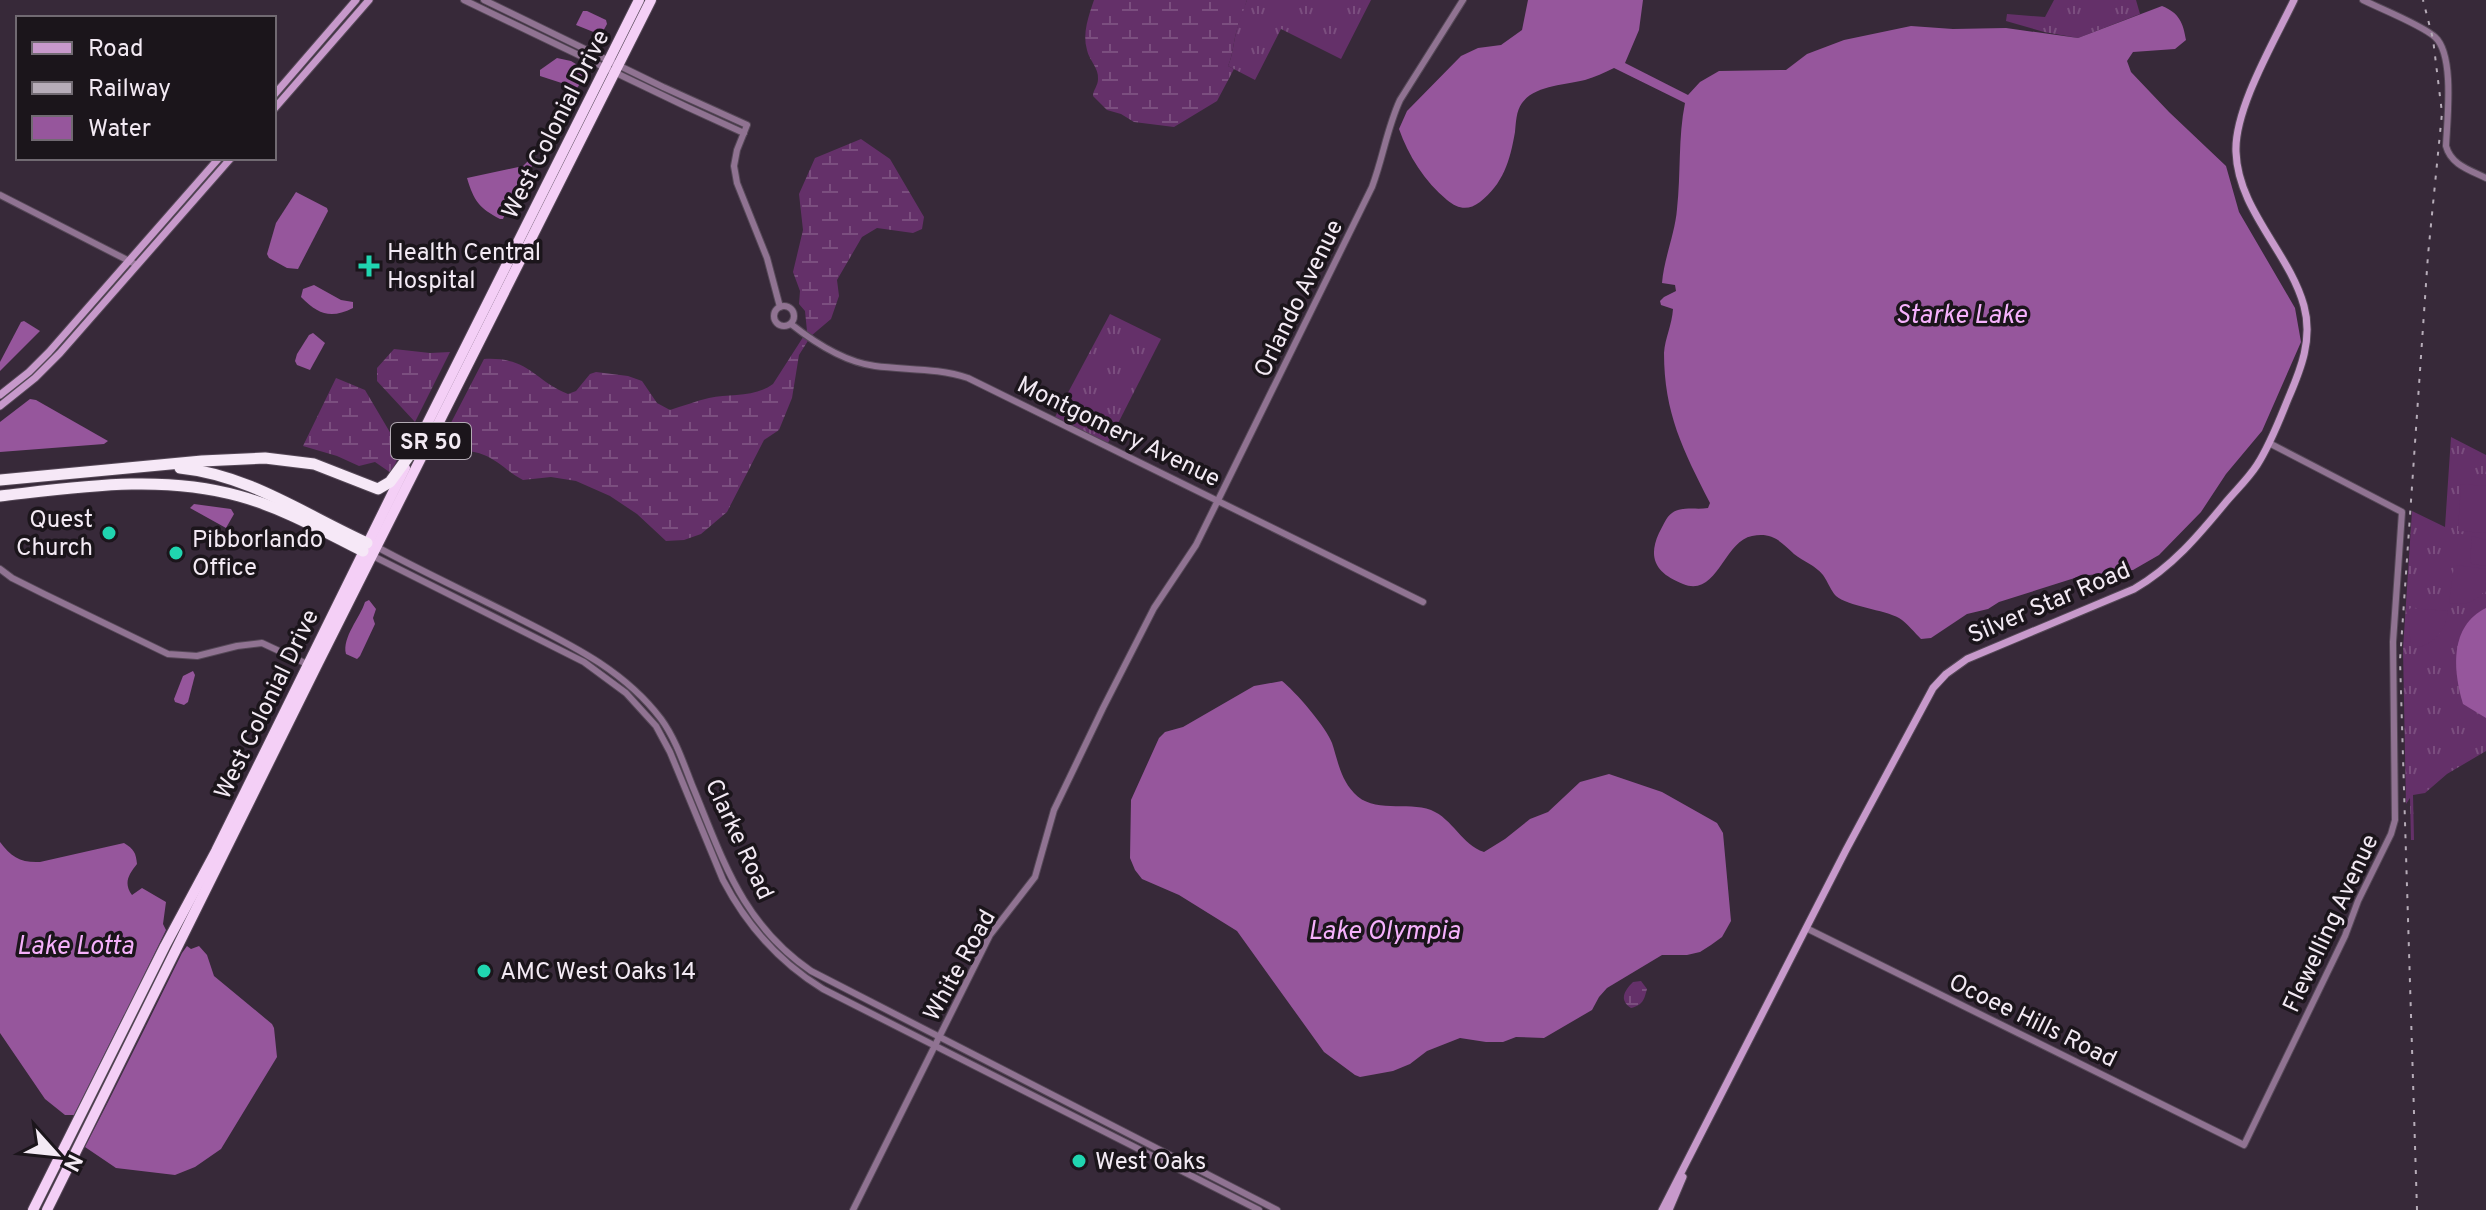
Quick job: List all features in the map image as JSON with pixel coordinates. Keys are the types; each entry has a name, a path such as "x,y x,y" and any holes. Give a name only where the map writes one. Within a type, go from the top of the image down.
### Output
{"highway":[{"name":"West Colonial Drive","path":"33,1210 612,67 639,0"},
{"name":"West Colonial Drive","path":"47,1210 309,682 315,648 370,549 414,449 612,67 651,0"},
{"path":"0,480 241,458 282,459 325,468 378,489 390,482 414,449"},
{"path":"156,466 196,470 237,480 370,549"},
{"path":"0,496 102,485 190,486 242,496 370,549"},
{"path":"68,1141 79,1146"}],"main road":[{"path":"276,93 356,0"},
{"path":"276,107 369,0"},
{"name":"Silver Star Road","path":"1664,1210 1806,928 1927,697 1940,680 1953,668 1977,655 2150,580 2193,542 2250,475 2269,443 2302,368 2308,329 2298,288 2246,194 2237,163 2236,144 2239,122 2249,96 2294,0"},
{"path":"0,406 35,378 217,160"},
{"path":"0,395 39,362 229,160"}],"street":[{"path":"464,0 699,104 746,129"},
{"path":"484,0 667,98 746,129"},
{"name":"Orlando Avenue","path":"1154,608 1186,563 1219,501 1372,187 1400,100 1463,0"},
{"path":"2363,0 2436,38 2445,54 2447,73 2446,146 2453,161 2486,178"},
{"path":"667,98 674,96 687,103 699,104"},
{"path":"746,129 734,166 737,183 767,258 780,307"},
{"path":"0,195 133,263"},
{"path":"780,307 792,309 794,318 791,324 781,326 776,321 775,312 780,307"},
{"name":"Montgomery Avenue","path":"791,324 812,340 857,362 950,372 968,378 1423,602"},
{"name":"Flewelling Avenue","path":"2244,1145 2345,936 2395,820 2393,642 2402,512 2269,443"},
{"name":"Clarke Road","path":"370,549 590,655 634,688 668,728 739,894 765,931 795,960 1277,1210"},
{"name":"Clarke Road","path":"370,549 584,662 626,693 660,733 683,780 723,880 746,920 764,942 799,974 1259,1210"},
{"path":"0,569 12,578 168,654 197,656 262,643 311,666"},
{"name":"White Road","path":"853,1210 990,935 1035,877 1054,810 1154,608"},
{"name":"Ocoee Hills Road","path":"1806,928 2244,1145"},
{"path":"1077,1118 1081,1110"}],"green space":[{"path":"1094,0 1247,0 1228,66 1234,69 1217,101 1174,127 1134,122 1107,110 1093,96 1098,75 1088,54 1085,37"},
{"path":"1247,0 1371,0 1341,59 1281,29 1255,80 1228,66"},
{"path":"2054,0 2136,0 2140,14 2078,38 2006,21 2007,14 2045,17"},
{"path":"861,139 890,159 924,217 922,229 913,233 877,228 862,237 837,280 839,296 831,319 811,336 799,355 792,398 779,430 764,440 727,512 701,534 684,540 666,541 637,514 610,496 576,481 551,477 523,480 484,455 439,446 484,359 499,359 521,365 568,394 576,391 590,374 596,372 628,376 642,381 657,403 670,410 709,398 758,391 773,384 807,331 805,311 799,304 800,291 793,272 803,230 799,194 815,158"},
{"path":"1110,314 1161,339 1108,443 1055,417"},
{"path":"394,349 450,352 415,422 377,381 377,368"},
{"path":"336,378 365,390 401,451 391,473 375,462 359,466 303,446"},
{"path":"2451,437 2486,455 2486,751 2447,774 2425,793 2413,795 2414,840 2411,840 2410,798 2406,804 2403,649 2412,511 2445,527"},
{"path":"2461,484 2486,486 2486,533 2458,531"},
{"path":"2472,536 2486,540 2486,566 2470,561"},
{"path":"2456,565 2486,569 2485,591 2469,602 2449,603"},
{"path":"2408,610 2448,611 2437,637 2411,649"},
{"path":"1641,981 1647,989 1645,996 1641,1004 1631,1008 1625,1002 1625,992 1633,982"}],"water":[{"name":"Starke Lake","path":"1528,0 1643,0 1639,30 1625,63 1688,95 1700,82 1719,71 1786,70 1807,54 1844,40 1911,26 2006,28 2078,38 2162,6 2168,9 2179,19 2186,40 2175,49 2133,52 2127,61 2131,72 2226,166 2239,212 2295,308 2301,342 2262,431 2226,474 2201,512 2159,555 2133,570 2081,576 1999,602 1988,609 1967,614 1931,638 1921,639 1893,615 1841,599 1816,569 1766,535 1742,540 1704,583 1695,586 1674,580 1661,570 1654,558 1659,533 1672,513 1708,508 1710,503 1671,413 1664,353 1673,309 1661,305 1660,301 1676,291 1675,285 1662,283 1676,218 1685,103 1614,68 1585,80 1535,93 1522,103 1519,110 1511,153 1500,180 1480,202 1467,208 1451,203 1431,185 1412,158 1399,129 1407,111 1461,56 1478,48 1501,45 1522,30"},
{"path":"583,11 606,20 601,35 576,25"},
{"path":"557,58 571,61 584,69 583,80 577,88 540,76 540,70"},
{"path":"532,157 537,159 515,190 503,219 482,207 467,178 523,166"},
{"path":"296,192 328,211 298,269 287,268 267,254 276,223"},
{"path":"314,285 341,300 353,302 353,308 332,314 314,308 301,297 303,289"},
{"path":"24,321 40,331 0,371 0,362"},
{"path":"313,333 325,343 310,370 297,365 295,361"},
{"path":"30,399 108,441 104,444 0,452 0,422"},
{"path":"194,504 231,509 234,514 226,528 190,508"},
{"path":"369,600 376,609 375,624 357,659 346,654 345,648 365,602"},
{"path":"2486,608 2486,718 2463,704 2456,664 2465,626"},
{"path":"193,671 195,675 188,702 184,705 175,702 183,676"},
{"name":"Lake Olympia","path":"1282,681 1324,728 1342,775 1354,793 1380,805 1431,810 1476,849 1484,852 1530,819 1548,812 1580,782 1609,774 1662,792 1717,823 1723,833 1731,921 1722,937 1700,952 1662,955 1607,988 1592,1010 1544,1038 1516,1037 1503,1042 1486,1042 1460,1038 1427,1051 1410,1064 1393,1071 1360,1077 1355,1075 1324,1052 1237,931 1179,895 1142,879 1130,858 1131,800 1159,738 1254,686"},
{"name":"Lake Lotta","path":"0,842 17,858 33,862 124,843 134,852 137,864 128,879 129,891 132,895 142,888 166,902 163,924 166,930 124,1016 146,1026 182,953 187,946 191,949 199,946 207,955 214,976 272,1024 277,1057 221,1149 195,1167 175,1175 116,1168 85,1147 107,1104 85,1093 74,1115 65,1115 45,1099 0,1033"}],"pier":[{"path":"124,1015 146,1026 107,1104 85,1093"}],"railway":[{"path":"2417,1210 2400,660 2428,255 2442,113 2433,39 2423,0"}],"place":[{"name":"Health Central Hospital","path":"369,266"},
{"name":"Quest Church","path":"109,533"},
{"name":"Pibborlando Office","path":"176,553"},
{"name":"AMC West Oaks 14","path":"484,971"},
{"name":"West Oaks","path":"1079,1161"}]}
